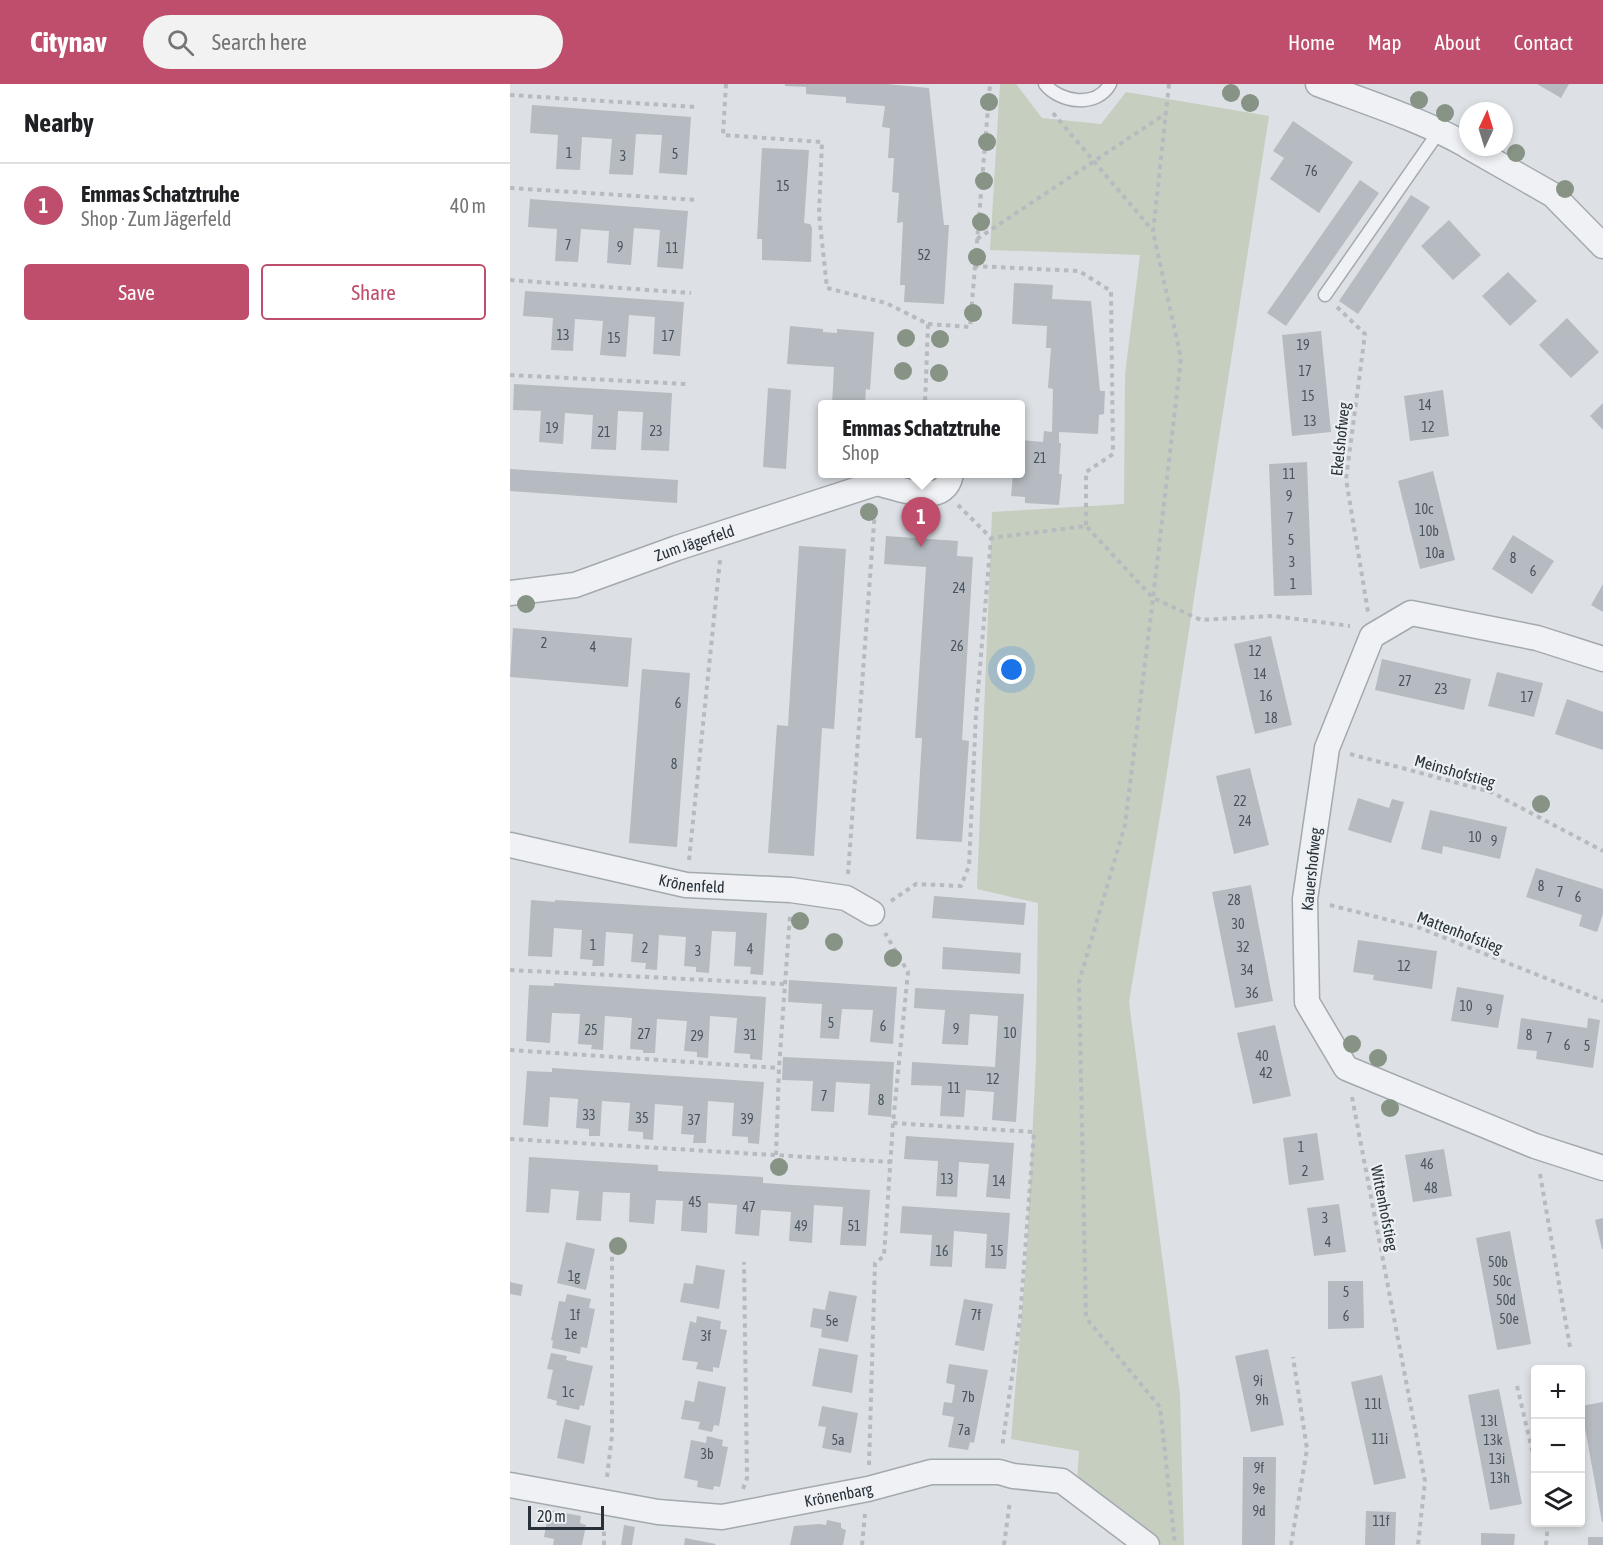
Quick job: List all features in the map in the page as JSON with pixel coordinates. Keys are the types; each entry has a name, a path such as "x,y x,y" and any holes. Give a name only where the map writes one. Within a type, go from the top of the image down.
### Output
{"street":[{"path":"1318,84 1370,101 1440,130 1459,141"},
{"path":"1485,156 1553,195 1603,246"},
{"path":"882,478 929,495 947,482"},
{"name":"Zum Jägerfeld","path":"510,592 575,585 882,478"},
{"path":"1372,636 1411,613 1537,638 1603,659"},
{"name":"Kauershofweg","path":"1346,1068 1307,1002 1305,899 1326,748 1372,636"},
{"name":"Krönenfeld","path":"510,845 686,885 791,890 846,898 872,913"},
{"path":"1346,1068 1535,1146 1603,1168"},
{"name":"Krönenbarg","path":"510,1485 658,1512 722,1517 868,1489 931,1472 1006,1474 1062,1481 1146,1545"}],"lane":[{"path":"1047,87 1071,101 1093,99 1107,90 1110,84"},
{"path":"1325,295 1440,130"}],"path":[{"path":"726,84 723,135 822,142 819,214 827,288 886,303 928,324 970,327 990,84"},
{"path":"1169,84 1153,232 1181,357 1125,825 1080,982 1086,1318 1160,1407 1175,1545"},
{"path":"1047,87 1052,112 1153,232"},
{"path":"510,95 696,107"},
{"path":"976,240 1166,113"},
{"path":"510,188 697,200"},
{"path":"974,266 1079,271 1111,291 1113,454 1086,472 1086,526 1153,598 1201,620 1274,616 1346,624 1372,636"},
{"path":"510,280 691,293"},
{"name":"Ekelshofweg","path":"1325,295 1365,334 1346,479 1372,636"},
{"path":"925,400 928,324"},
{"path":"510,375 686,384"},
{"path":"846,898 882,478"},
{"path":"862,1545 868,1489 875,1263 884,1256 893,1123 908,972 872,913 916,884 961,886 969,866 976,714 991,538 947,482"},
{"path":"991,538 1086,526"},
{"path":"686,885 723,533"},
{"name":"Meinshofstieg","path":"1326,748 1491,792 1603,851"},
{"path":"776,1155 779,1068 791,890"},
{"name":"Mattenhofstieg","path":"1305,899 1420,928 1603,1001"},
{"path":"510,970 785,984"},
{"path":"510,1050 779,1068"},
{"name":"Wittenhofstieg","path":"1346,1068 1425,1481 1418,1545"},
{"path":"893,1123 1034,1132 1006,1474 1004,1545"},
{"path":"510,1139 890,1161"},
{"path":"1535,1146 1570,1347"},
{"path":"604,1545 604,1502 612,1435 612,1244"},
{"path":"736,1515 747,1478 744,1262"},
{"path":"1292,1545 1307,1449 1293,1357"},
{"path":"1517,1386 1531,1446"},
{"path":"1546,1545 1548,1527"}],"green space":[{"path":"1000,84 1016,84 1042,118 1101,124 1126,92 1269,116 1129,1002 1180,1394 1184,1545 1162,1545 1077,1482 1079,1451 1011,1439 1026,1263 1036,1060 1038,903 977,889 992,512 1124,504 1125,374 1140,255 990,250"}],"building":[{"path":"785,84 886,84 929,88 944,225 949,225 944,304 904,302 905,285 900,285 903,222 897,223 899,193 892,192 894,158 888,158 890,128 882,127 885,106 846,103 846,97 806,94 806,87 785,86"},
{"path":"1537,84 1569,84 1561,98"},
{"path":"532,105 691,117 687,175 659,173 662,135 636,134 633,175 609,174 612,139 582,137 580,170 556,169 558,135 530,133"},
{"path":"1293,121 1353,162 1319,213 1270,179 1284,158 1273,151"},
{"path":"762,148 809,150 804,223 810,224 812,228 811,262 762,260 762,239 757,239"},
{"path":"1360,180 1379,193 1286,326 1267,313"},
{"path":"1411,195 1430,207 1358,314 1339,301"},
{"path":"530,199 688,211 683,269 657,267 660,230 634,228 631,265 607,263 609,231 581,229 578,262 555,261 557,229 528,227"},
{"path":"1449,220 1481,255 1453,280 1421,246"},
{"path":"1508,272 1537,301 1510,326 1482,296"},
{"path":"1014,283 1053,285 1052,299 1091,301 1100,391 1105,391 1104,414 1099,415 1098,434 1059,432 1059,443 1061,443 1059,474 1062,474 1059,505 1025,503 1025,497 1011,496 1013,478 1025,478 1025,440 1043,442 1044,431 1052,432 1053,389 1048,388 1051,348 1046,348 1047,326 1012,324"},
{"path":"525,291 684,302 680,356 653,354 655,317 629,315 626,357 600,355 603,321 575,319 573,351 551,350 553,318 523,316"},
{"path":"1567,318 1599,352 1571,378 1539,345"},
{"path":"790,326 823,329 823,332 837,333 837,329 874,332 870,390 866,389 865,400 832,400 834,367 787,364"},
{"path":"1321,331 1331,432 1292,436 1282,335"},
{"path":"514,384 672,393 669,451 641,450 643,412 618,411 616,450 591,449 593,415 565,413 563,444 539,442 541,411 513,410"},
{"path":"768,388 791,390 786,469 763,467"},
{"path":"1443,390 1449,436 1410,441 1404,396"},
{"path":"1603,403 1603,430 1590,416"},
{"path":"1307,462 1312,595 1274,596 1269,464"},
{"path":"510,469 678,480 677,503 510,491"},
{"path":"1433,471 1455,560 1420,569 1398,481"},
{"path":"1513,535 1554,561 1532,594 1492,569"},
{"path":"886,536 958,541 957,556 973,557 962,740 969,741 962,842 916,839 922,738 915,738 926,567 884,564"},
{"path":"799,546 846,549 834,729 822,728 814,856 768,853 777,725 788,726"},
{"path":"1603,584 1603,612 1591,605"},
{"path":"513,628 632,638 628,687 510,677"},
{"path":"1271,636 1292,725 1255,734 1234,644"},
{"path":"1382,659 1471,679 1464,710 1375,690"},
{"path":"642,669 690,673 677,847 629,843"},
{"path":"1497,672 1543,683 1534,717 1488,706"},
{"path":"1567,699 1603,712 1603,750 1555,734"},
{"path":"1250,768 1269,845 1234,854 1216,776"},
{"path":"1358,798 1389,808 1392,799 1404,802 1391,843 1348,830"},
{"path":"1430,810 1507,827 1500,859 1443,846 1442,854 1421,849"},
{"path":"1536,868 1603,889 1603,914 1597,932 1579,926 1582,915 1526,897"},
{"path":"1251,885 1273,1001 1235,1008 1212,892"},
{"path":"934,896 1026,903 1024,925 932,918"},
{"path":"531,900 767,913 763,975 750,974 751,967 734,966 736,932 712,931 709,973 696,972 696,967 684,966 686,937 659,935 657,970 645,969 646,963 631,962 633,934 606,932 604,966 592,966 593,960 580,959 582,930 554,928 552,957 528,956"},
{"path":"1358,940 1437,951 1432,989 1373,980 1374,975 1353,972"},
{"path":"943,947 1021,953 1020,974 942,969"},
{"path":"789,980 897,987 893,1044 870,1042 873,1010 842,1009 839,1039 820,1038 822,1004 788,1002"},
{"path":"554,983 766,997 762,1060 750,1059 750,1054 734,1053 737,1018 710,1016 708,1058 697,1057 697,1052 684,1051 687,1021 657,1019 655,1053 643,1053 643,1050 630,1049 632,1018 605,1016 603,1050 591,1049 592,1045 578,1044 580,1014 552,1013 550,1043 526,1041 529,985 554,986"},
{"path":"1457,987 1504,995 1498,1028 1451,1021"},
{"path":"915,988 1024,994 1016,1122 992,1120 994,1092 966,1090 964,1117 940,1116 942,1086 911,1085 912,1062 995,1067 998,1016 970,1014 968,1045 942,1044 945,1010 914,1008"},
{"path":"1521,1018 1587,1028 1588,1018 1600,1020 1593,1068 1536,1059 1537,1051 1517,1049"},
{"path":"1275,1025 1291,1096 1253,1104 1237,1033"},
{"path":"783,1057 894,1062 891,1117 868,1115 870,1084 836,1082 834,1112 811,1111 813,1081 782,1080"},
{"path":"552,1068 764,1082 759,1144 748,1143 748,1137 732,1136 734,1103 708,1101 706,1143 693,1143 694,1135 681,1134 683,1106 655,1104 653,1140 643,1139 643,1132 628,1131 630,1103 602,1101 600,1136 589,1136 589,1129 576,1128 578,1099 550,1097 548,1127 523,1125 527,1071 552,1072"},
{"path":"1317,1133 1324,1180 1289,1185 1283,1138"},
{"path":"906,1136 1014,1143 1010,1199 986,1197 989,1164 959,1162 957,1197 936,1196 938,1161 904,1159"},
{"path":"1444,1149 1452,1196 1413,1202 1405,1155"},
{"path":"529,1157 658,1165 658,1171 763,1177 763,1183 870,1190 866,1246 840,1245 843,1207 814,1205 812,1243 789,1241 791,1212 761,1210 759,1236 735,1234 737,1205 708,1203 707,1233 681,1231 683,1201 656,1200 654,1224 629,1222 630,1193 603,1192 601,1221 576,1220 579,1191 551,1189 549,1213 526,1212"},
{"path":"1339,1204 1346,1252 1314,1256 1307,1208"},
{"path":"902,1206 1010,1213 1006,1269 985,1268 987,1234 954,1231 952,1267 930,1266 932,1235 900,1233"},
{"path":"1603,1218 1603,1249 1602,1249 1595,1220"},
{"path":"1510,1231 1531,1344 1497,1350 1476,1238"},
{"path":"566,1242 595,1249 586,1290 557,1283"},
{"path":"696,1265 725,1270 719,1309 680,1302 684,1283 693,1284"},
{"path":"1328,1281 1363,1281 1364,1328 1328,1329"},
{"path":"510,1282 523,1285 521,1296 510,1294"},
{"path":"829,1291 857,1296 848,1342 821,1337 822,1329 810,1327 813,1308 825,1310"},
{"path":"567,1294 591,1299 589,1308 595,1309 587,1348 581,1347 580,1354 552,1348 553,1341 551,1340 559,1301 565,1302"},
{"path":"964,1299 993,1304 984,1351 955,1345"},
{"path":"697,1316 721,1321 720,1329 727,1330 719,1368 713,1367 713,1372 696,1369 698,1362 682,1360 690,1321 696,1323"},
{"path":"819,1348 858,1355 852,1393 812,1386"},
{"path":"1268,1349 1284,1425 1251,1432 1235,1356"},
{"path":"551,1353 567,1356 566,1360 593,1366 584,1406 580,1405 579,1410 556,1405 557,1401 547,1398 553,1370 547,1369"},
{"path":"949,1364 988,1370 974,1443 970,1442 968,1450 948,1447 954,1417 942,1415 944,1402 952,1403 955,1385 946,1383"},
{"path":"1382,1375 1406,1478 1374,1485 1351,1382"},
{"path":"698,1381 726,1387 719,1426 714,1425 712,1432 698,1429 700,1422 681,1419 685,1400 694,1402"},
{"path":"1499,1389 1522,1504 1490,1510 1468,1395"},
{"path":"1603,1402 1603,1522 1585,1428 1585,1405"},
{"path":"822,1406 858,1413 851,1453 822,1448 826,1427 818,1426"},
{"path":"565,1419 591,1426 584,1464 557,1458"},
{"path":"707,1436 723,1440 722,1446 728,1447 720,1487 714,1486 713,1490 697,1487 698,1481 684,1478 691,1440 706,1443"},
{"path":"1243,1457 1276,1457 1275,1545 1242,1545"},
{"path":"549,1510 581,1516 580,1523 586,1525 582,1545 553,1545 554,1539 544,1537"},
{"path":"1366,1511 1396,1512 1395,1545 1365,1545"},
{"path":"827,1520 841,1523 841,1528 846,1530 843,1545 790,1545 794,1526 826,1525"},
{"path":"624,1525 635,1527 632,1545 621,1545"},
{"path":"1481,1533 1515,1534 1514,1545 1481,1545"},
{"path":"1588,1537 1603,1537 1603,1545 1588,1545"},
{"path":"685,1538 716,1544 684,1545"}],"place":[{"name":"Emmas Schatztruhe","path":"921,547"}]}
